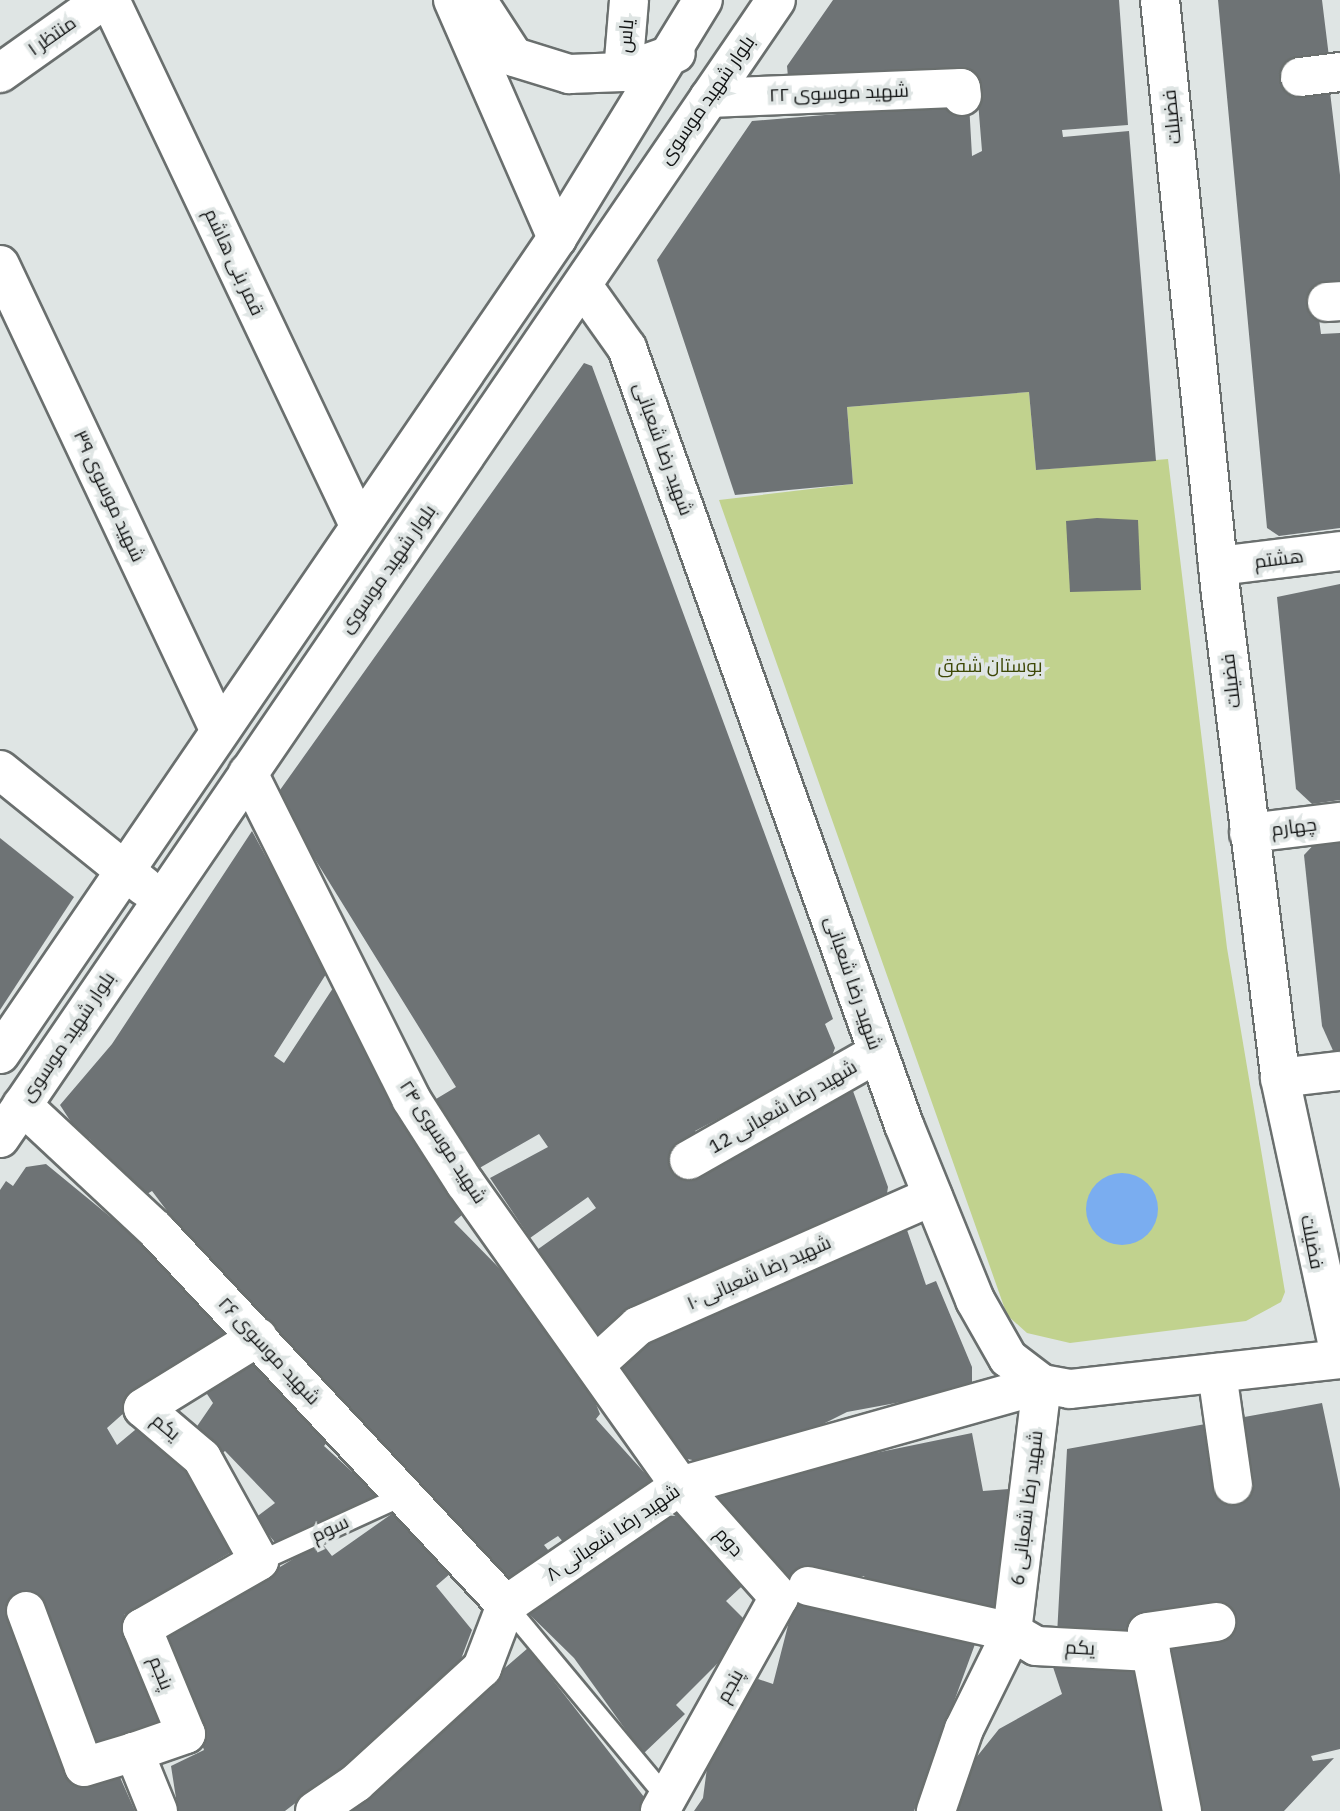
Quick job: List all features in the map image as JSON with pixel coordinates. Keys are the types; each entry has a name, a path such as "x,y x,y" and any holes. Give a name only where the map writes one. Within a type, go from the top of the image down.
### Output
{"street":[{"name":"منتظر ۱","path":"0,73 103,0"},
{"name":"قمر بنی هاشم","path":"110,0 358,523"},
{"path":"453,0 557,238"},
{"path":"477,0 514,57 569,74 623,72 676,53"},
{"name":"یاس","path":"623,72 629,0"},
{"path":"0,1054 124,874 218,727 557,238 676,53 703,0"},
{"name":"بلوار شهید موسوی","path":"0,1138 776,0"},
{"name":"فضیلت","path":"1160,0 1218,566 1280,1078 1340,1358"},
{"path":"1300,77 1340,72"},
{"name":"شهید موسوی ۲۲","path":"709,98 961,88 962,96"},
{"name":"شهید موسوی ۳۹","path":"0,265 218,727"},
{"name":"شهید رضا شعبانی","path":"583,286 627,348 877,1053 975,1300 1008,1358 1042,1384"},
{"name":"هشتم","path":"1218,566 1340,551"},
{"path":"0,770 124,874 162,897"},
{"name":"شهید موسوی ۲۴","path":"248,773 411,1099 680,1486"},
{"name":"چهارم","path":"1249,833 1340,822"},
{"name":"شهید رضا شعبانی 12","path":"690,1160 877,1053"},
{"path":"1280,1078 1340,1071"},
{"name":"شهید موسوی ۲۶","path":"22,1105 155,1229 258,1337 401,1496 506,1605"},
{"name":"شهید رضا شعبانی ۱۰","path":"595,1365 638,1326 933,1196"},
{"name":"یکم","path":"258,1337 143,1408 202,1458 259,1561"},
{"path":"1042,1384 1070,1389 1340,1358"},
{"path":"1217,1373 1233,1485"},
{"name":"شهید رضا شعبانی ۸","path":"506,1605 680,1486 1042,1384"},
{"name":"شهید رضا شعبانی 6","path":"936,1811 964,1729 1012,1632 1042,1384"},
{"name":"دوم","path":"680,1486 793,1591"},
{"name":"پنجم","path":"134,1752 186,1734 142,1628 259,1561"},
{"name":"یکم","path":"793,1591 1012,1632 1036,1646 1151,1652"},
{"name":"پنجم","path":"664,1804 793,1591"},
{"path":"316,1811 356,1783 482,1668 506,1605"},
{"path":"26,1611 84,1767 134,1752 158,1811"},
{"path":"1182,1811 1147,1632 1216,1622"}],"lane":[{"name":"سوم","path":"259,1561 401,1496"},
{"path":"506,1605 664,1804"}],"green space":[{"name":"بوستان شفق","path":"1029,392 1036,470 1168,459 1227,948 1285,1292 1281,1302 1246,1321 1070,1343 1027,1333 1007,1315 719,500 853,484 847,407"}],"water":[{"path":"1122,1173 1142,1179 1152,1189 1158,1209 1152,1229 1142,1239 1122,1245 1102,1239 1092,1229 1086,1209 1092,1189 1102,1179"}],"building":[{"path":"833,0 1119,0 1128,125 1062,130 1063,137 1129,131 1156,461 1036,470 1029,392 847,407 853,484 735,495 657,260 752,121 969,103 972,156 982,151 977,89 788,77 787,66"},
{"path":"1218,0 1322,0 1329,57 1292,61 1296,96 1330,92 1340,175 1340,286 1315,289 1321,334 1340,333 1340,528 1279,536 1267,528"},
{"path":"584,363 592,366 833,1019 825,1024 835,1048 830,1061 695,1131 700,1141 676,1156 688,1180 840,1085 853,1091 888,1187 886,1200 605,1344 534,1252 596,1208 588,1197 530,1238 490,1178 548,1147 539,1134 469,1174 426,1105 456,1087 279,801 280,790"},
{"path":"1097,518 1138,520 1141,590 1070,592 1066,521"},
{"path":"1340,584 1340,800 1312,804 1296,789 1277,597"},
{"path":"252,831 328,971 274,1056 284,1063 335,985 471,1207 454,1222 558,1328 574,1349 600,1414 596,1419 651,1480 564,1543 558,1536 544,1545 553,1556 513,1586 454,1519 435,1516 226,1289 152,1191 147,1194 89,1138 84,1142 60,1105 112,1044"},
{"path":"1340,837 1340,1054 1335,1055 1322,1026 1304,855 1319,839"},
{"path":"0,838 74,897 0,1010"},
{"path":"46,1164 158,1256 240,1336 144,1395 107,1428 117,1445 141,1425 196,1464 245,1544 124,1615 174,1725 81,1785 119,1775 135,1811 0,1811 0,1190 6,1181 13,1186 26,1167"},
{"path":"894,1226 907,1230 926,1285 936,1281 972,1367 972,1389 847,1412 803,1434 708,1463 682,1458 656,1434 615,1360 635,1337"},
{"path":"240,1365 253,1365 274,1388 280,1384 329,1440 324,1446 382,1499 282,1551 255,1518 275,1503 225,1451 212,1461 189,1438 213,1403 203,1388"},
{"path":"1322,1403 1340,1489 1340,1749 1311,1756 1313,1761 1334,1758 1284,1811 1194,1811 1141,1640 1057,1635 1067,1449"},
{"path":"972,1433 983,1491 1009,1489 999,1614 870,1590 864,1576 782,1584 717,1495 840,1446 851,1458"},
{"path":"683,1500 753,1576 726,1601 753,1628 676,1705 685,1714 643,1754 574,1658 525,1610"},
{"path":"393,1513 403,1514 451,1573 436,1586 472,1630 452,1683 285,1811 178,1811 171,1766 204,1750 167,1650 168,1635 321,1542 332,1556"},
{"path":"795,1598 978,1636 914,1811 694,1811 703,1798 710,1745 758,1679 773,1684"},
{"path":"528,1648 655,1811 333,1811 349,1799 356,1807 385,1785 379,1777"},
{"path":"1049,1655 1144,1660 1175,1811 951,1811 967,1769 999,1729 1062,1694"}]}
